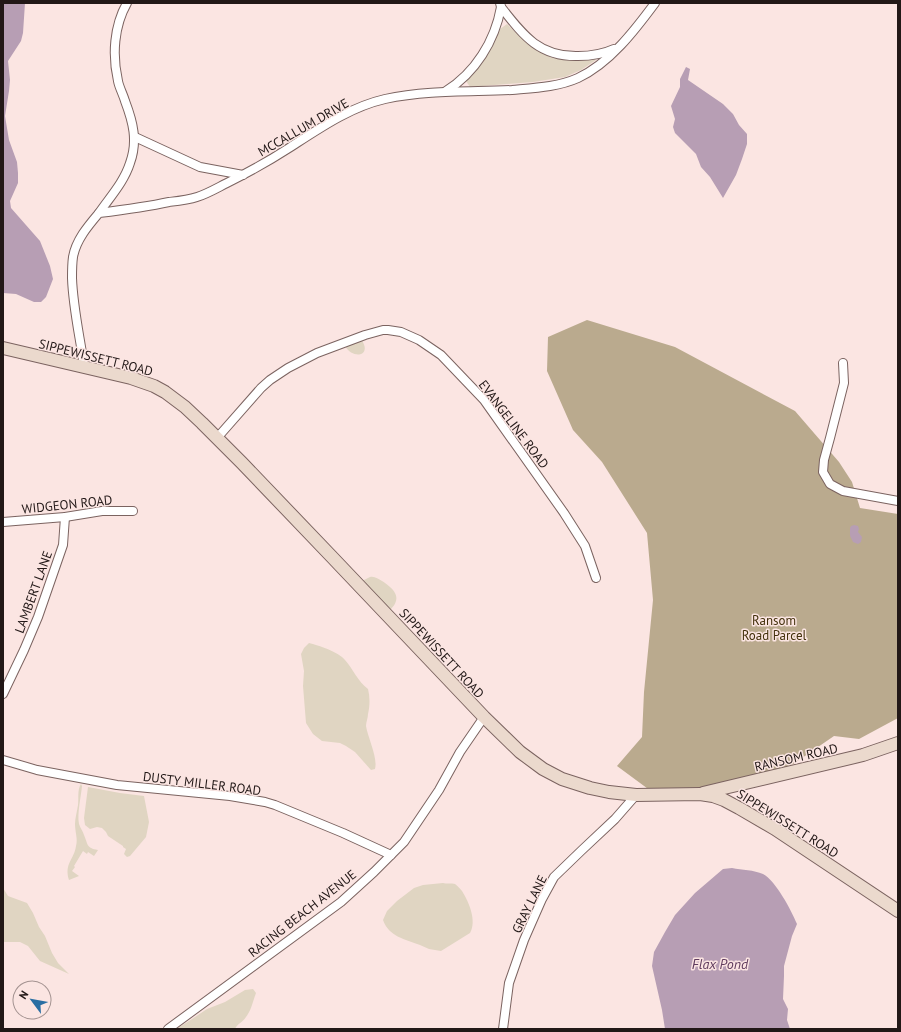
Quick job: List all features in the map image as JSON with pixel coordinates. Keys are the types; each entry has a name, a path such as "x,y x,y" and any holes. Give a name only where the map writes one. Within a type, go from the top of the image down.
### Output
{"main road":[{"name":"SIPPEWISSETT ROAD","path":"3,348 131,378 154,386 165,392 185,407 332,556 484,718 520,752 552,775 590,788 620,794 700,794 714,796 751,815 808,850 898,911"},
{"name":"RANSOM ROAD","path":"700,794 863,755 898,743"}],"street":[{"path":"84,366 74,309 73,257 83,233 125,176 131,163 134,126 118,82 116,64 116,33 127,3"},
{"name":"MCCALLUM DRIVE","path":"99,212 137,208 196,198 243,175 352,110 368,104 402,96 445,92 531,88 567,82 599,65 632,34 655,3"},
{"path":"501,5 527,38 553,53 571,56 596,55 607,52 619,46"},
{"path":"445,92 463,79 481,57 494,32 501,5"},
{"path":"134,138 200,167 243,175"},
{"name":"EVANGELINE ROAD","path":"217,438 261,388 288,368 317,353 365,335 383,330 401,332 419,340 441,355 484,400 564,513 585,546 596,578"},
{"path":"843,363 844,383 824,460 823,472 830,484 843,491 898,501"},
{"name":"WIDGEON ROAD","path":"3,522 65,517 102,510 133,511"},
{"name":"LAMBERT LANE","path":"3,694 38,617 63,545 65,517"},
{"name":"RACING BEACH AVENUE","path":"168,1029 342,902 374,872 404,842 439,790 460,752 484,718"},
{"name":"DUSTY MILLER ROAD","path":"4,759 37,770 117,785 230,796 265,802 330,828 391,855"},
{"name":"GRAY LANE","path":"503,1029 509,983 524,940 542,899 554,877 615,819 636,795"}],"shaded area":[{"path":"507,24 537,50 549,55 563,59 596,60 581,70 565,77 533,82 470,87 466,81 489,52 500,29"},
{"path":"361,339 365,349 360,354 353,353 345,346"},
{"path":"370,577 375,577 382,581 395,593 395,605 391,609 389,609 362,581"},
{"path":"309,643 328,649 342,657 361,683 368,689 369,704 366,726 374,754 376,764 375,769 371,770 355,752 346,746 340,743 322,741 313,734 306,723 303,686 304,671 301,654"},
{"path":"81,784 79,824 89,847 98,850 94,856 83,851 72,871 79,876 69,880 68,865 77,843 75,822"},
{"path":"88,787 144,796 149,822 146,837 130,856 127,857 124,854 126,849 108,836 102,828 97,827 90,829 85,825 84,818"},
{"path":"443,883 455,884 465,895 473,923 470,933 441,951 429,949 398,937 389,930 383,920 387,911 397,901 414,888 423,885"},
{"path":"3,888 8,896 27,903 45,936 52,953 58,963 69,974 40,961 28,946 20,942 3,942"},
{"path":"253,989 256,993 249,1012 245,1019 235,1029 176,1029 207,1009 225,1002 245,990"}],"green space":[{"name":"Ransom Road Parcel","path":"587,320 675,347 795,411 839,462 852,482 860,508 898,514 898,718 859,739 834,736 770,780 659,797 617,766 642,737 644,692 653,600 647,533 602,462 573,430 547,371 548,337"}],"water":[{"path":"3,3 25,3 21,41 8,61 10,80 5,116 9,140 17,162 18,173 18,183 10,201 11,208 40,241 50,266 53,279 46,297 41,302 34,302 16,294 3,293"},
{"path":"686,67 690,69 688,80 723,104 733,114 739,125 747,134 747,144 736,175 723,198 710,177 701,167 696,154 675,133 673,127 675,119 671,106 680,87 680,79"},
{"path":"854,525 858,526 858,532 862,537 861,542 858,544 853,542 850,536 850,528"},
{"name":"Flax Pond","path":"732,868 756,872 763,874 768,878 783,896 797,924 792,936 784,966 783,999 788,1009 787,1020 790,1029 665,1029 652,966 654,952 675,915 695,893 723,869"}]}
